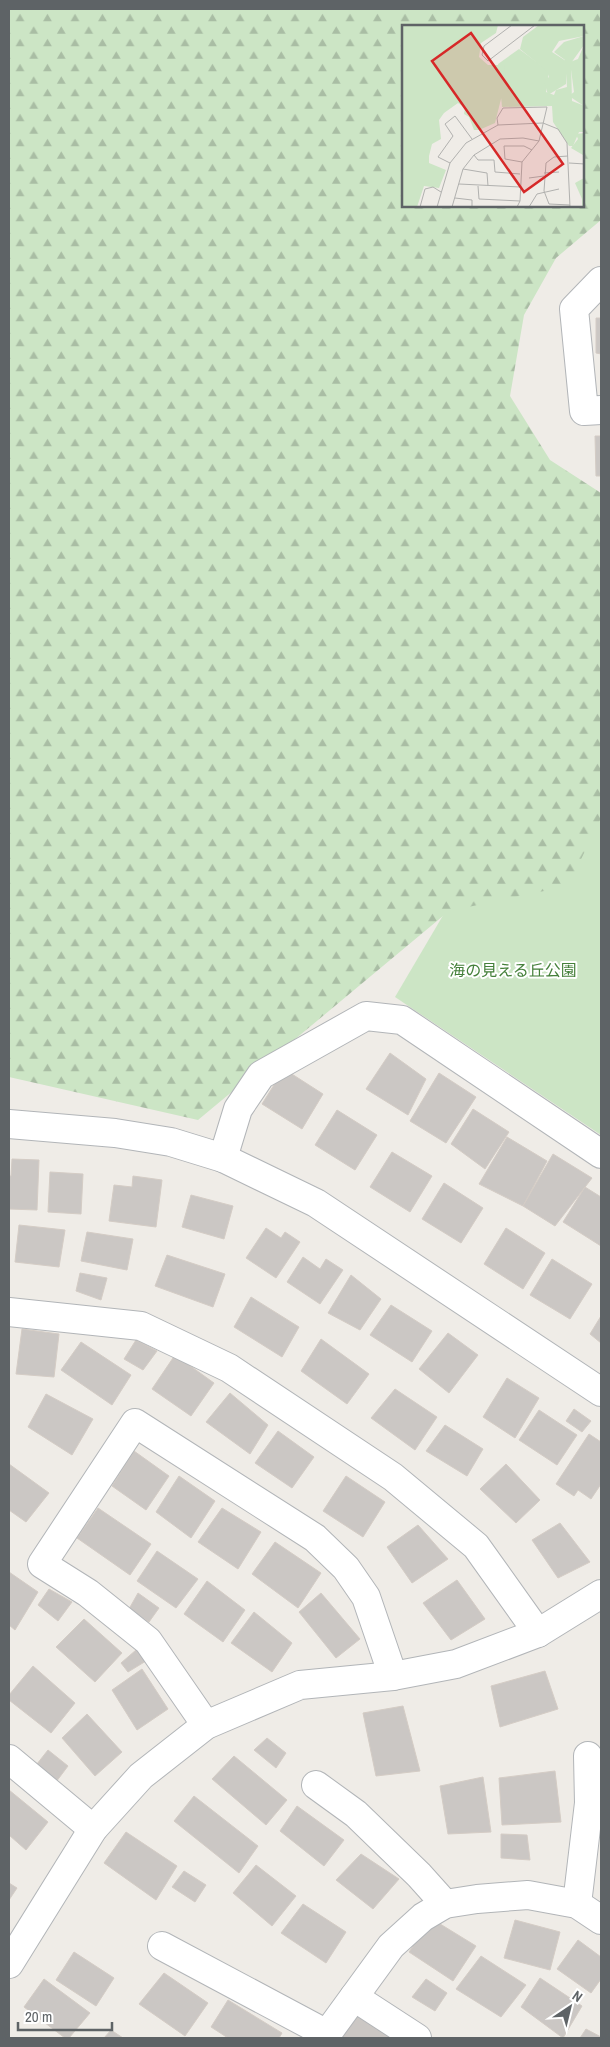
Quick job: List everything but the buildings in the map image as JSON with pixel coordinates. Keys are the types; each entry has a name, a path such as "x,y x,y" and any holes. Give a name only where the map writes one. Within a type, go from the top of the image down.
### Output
{"street":[{"path":"601,281 574,309 584,411 601,410"},
{"path":"223,1158 238,1109 261,1075 366,1016 402,1020 601,1154"},
{"path":"9,1124 116,1133 162,1141 223,1158 316,1203 601,1392"},
{"path":"9,1312 141,1326 229,1368 393,1477 476,1546 538,1633"},
{"path":"206,1725 148,1641 88,1593 42,1564 135,1423 315,1538 340,1562 366,1597 394,1676"},
{"path":"9,1964 93,1829 141,1776 206,1725 300,1685 394,1676 456,1664 538,1633 601,1594"},
{"path":"577,1904 589,1803 588,1756"},
{"path":"9,1759 93,1829"},
{"path":"316,1785 356,1814 419,1875 445,1904"},
{"path":"162,1946 326,2036 391,1946 423,1917 445,1904 477,1899 528,1895 577,1904 601,1920"},
{"path":"354,1998 417,2038"}],"green space":[{"path":"9,9 601,9 601,220 556,258 524,315 510,396 550,460 601,493 601,818 568,886 449,911 198,1120 9,1077"},
{"name":"海の見える丘公園","path":"601,647 601,1135 395,997"}]}
